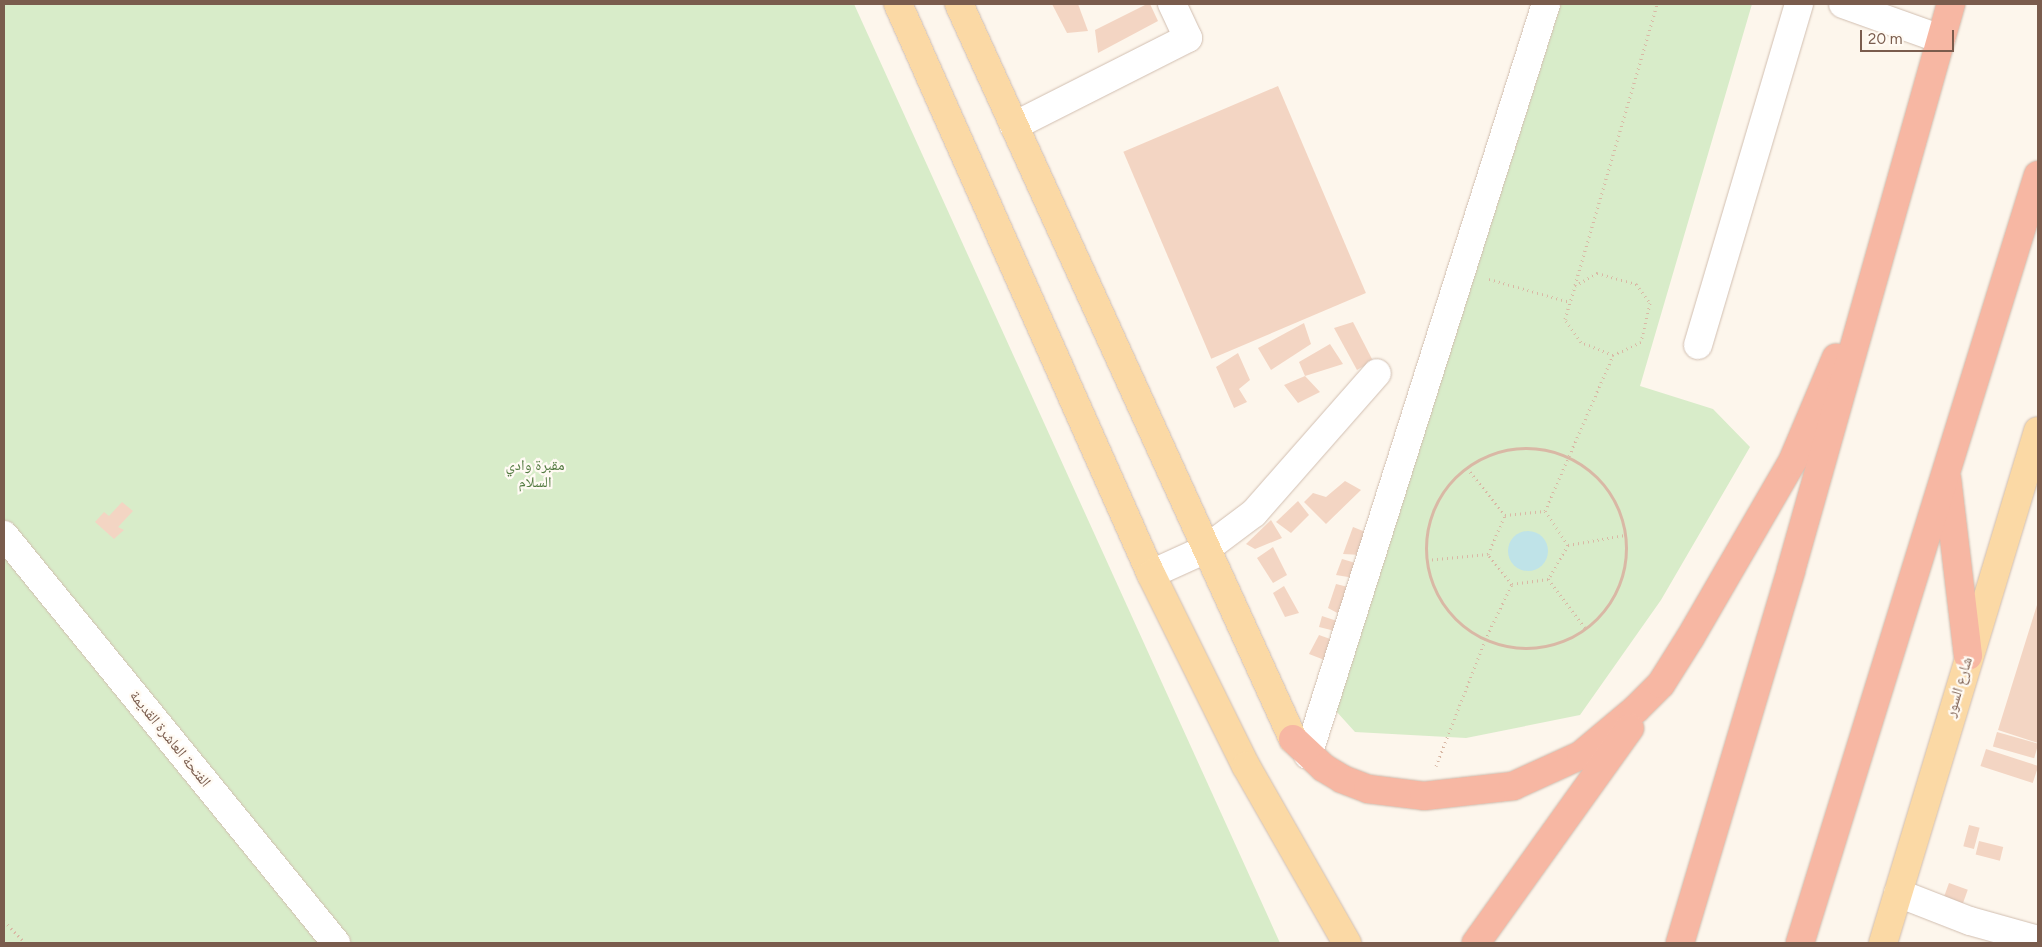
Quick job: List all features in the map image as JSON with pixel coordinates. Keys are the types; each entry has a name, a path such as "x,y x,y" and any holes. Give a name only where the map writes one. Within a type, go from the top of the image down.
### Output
{"highway":[{"path":"1680,943 1901,186 1951,4"},
{"path":"1800,943 1945,469 2038,176"},
{"path":"1476,943 1661,684 1793,460 1874,264 1901,186"},
{"path":"1945,469 1968,656"},
{"path":"1300,747 1330,772 1368,789 1424,796 1513,786 1544,774 1581,755 1604,737 1661,684"}],"main road":[{"path":"898,4 1151,574 1246,766 1346,943"},
{"path":"959,4 1206,549 1300,747"},
{"name":"شارع السور","path":"1882,943 2038,431"}],"street":[{"path":"1014,126 1188,38 1172,4"},
{"path":"1300,747 1461,271 1546,4"},
{"path":"1698,345 1799,4"},
{"path":"1843,4 1941,39"},
{"path":"1151,574 1206,549 1254,513 1377,373"},
{"name":"الفتحة العاشرة القديمة","path":"4,534 336,943"},
{"path":"1898,893 1970,921 2001,936 2038,940"}],"path":[{"path":"1613,355 1581,342 1565,319 1657,4"},
{"path":"1461,271 1570,302"},
{"path":"1544,511 1570,458 1613,355 1641,342 1650,304 1636,284 1597,273 1575,286"},
{"path":"1516,447 1551,449 1570,458 1582,463 1608,488 1623,518 1627,553 1619,586 1602,614 1585,628 1548,646 1516,648 1485,640 1458,623 1438,598 1427,560 1426,536 1434,505 1454,477 1482,456 1516,447"},
{"path":"1467,468 1505,515"},
{"path":"1505,515 1544,511"},
{"path":"1544,511 1568,545"},
{"path":"1488,554 1505,515"},
{"path":"1548,579 1568,545 1625,535"},
{"path":"1427,560 1488,554"},
{"path":"1488,554 1512,584"},
{"path":"1548,579 1585,628"},
{"path":"1512,584 1548,579"},
{"path":"1424,796 1485,640 1512,584"},
{"path":"4,921 25,943"}],"green space":[{"name":"مقبرة وادي السلام","path":"4,4 854,4 1280,943 4,943"},
{"path":"1561,4 1752,4 1640,386 1713,409 1750,447 1661,600 1580,715 1466,738 1355,732 1336,711"}],"water":[{"path":"1528,531 1542,537 1548,551 1542,565 1528,571 1514,565 1508,551 1514,537"}],"building":[{"path":"1052,4 1078,4 1088,31 1067,33"},
{"path":"1150,4 1158,21 1098,53 1095,30"},
{"path":"1278,86 1366,293 1211,359 1123,152"},
{"path":"1353,322 1373,361 1357,370 1334,328"},
{"path":"1304,323 1311,344 1271,370 1258,348"},
{"path":"1330,344 1343,364 1305,376 1299,362"},
{"path":"1238,353 1250,380 1239,389 1247,402 1234,408 1216,367"},
{"path":"1305,376 1320,392 1298,403 1284,385"},
{"path":"1345,481 1361,490 1326,524 1304,502 1313,493 1326,497"},
{"path":"1298,501 1309,515 1291,533 1276,522"},
{"path":"122,502 133,511 118,527 124,530 114,539 95,522 104,512 109,516"},
{"path":"1271,520 1282,538 1255,549 1246,544"},
{"path":"1353,527 1368,533 1361,555 1343,554"},
{"path":"1273,547 1287,575 1273,583 1257,558"},
{"path":"1342,559 1359,564 1354,578 1336,575"},
{"path":"1336,584 1348,587 1343,616 1328,608"},
{"path":"1284,586 1299,613 1285,617 1273,593"},
{"path":"2038,606 2038,743 1998,730"},
{"path":"1322,616 1340,622 1339,632 1319,627"},
{"path":"1319,635 1336,641 1327,661 1309,654"},
{"path":"1997,732 2038,744 2034,758 1993,746"},
{"path":"1986,749 2038,766 2033,783 1980,766"},
{"path":"1969,825 1980,828 1974,849 1963,846"},
{"path":"1979,841 2003,847 2000,861 1976,855"},
{"path":"1949,883 1968,890 1961,909 1942,902"}]}
